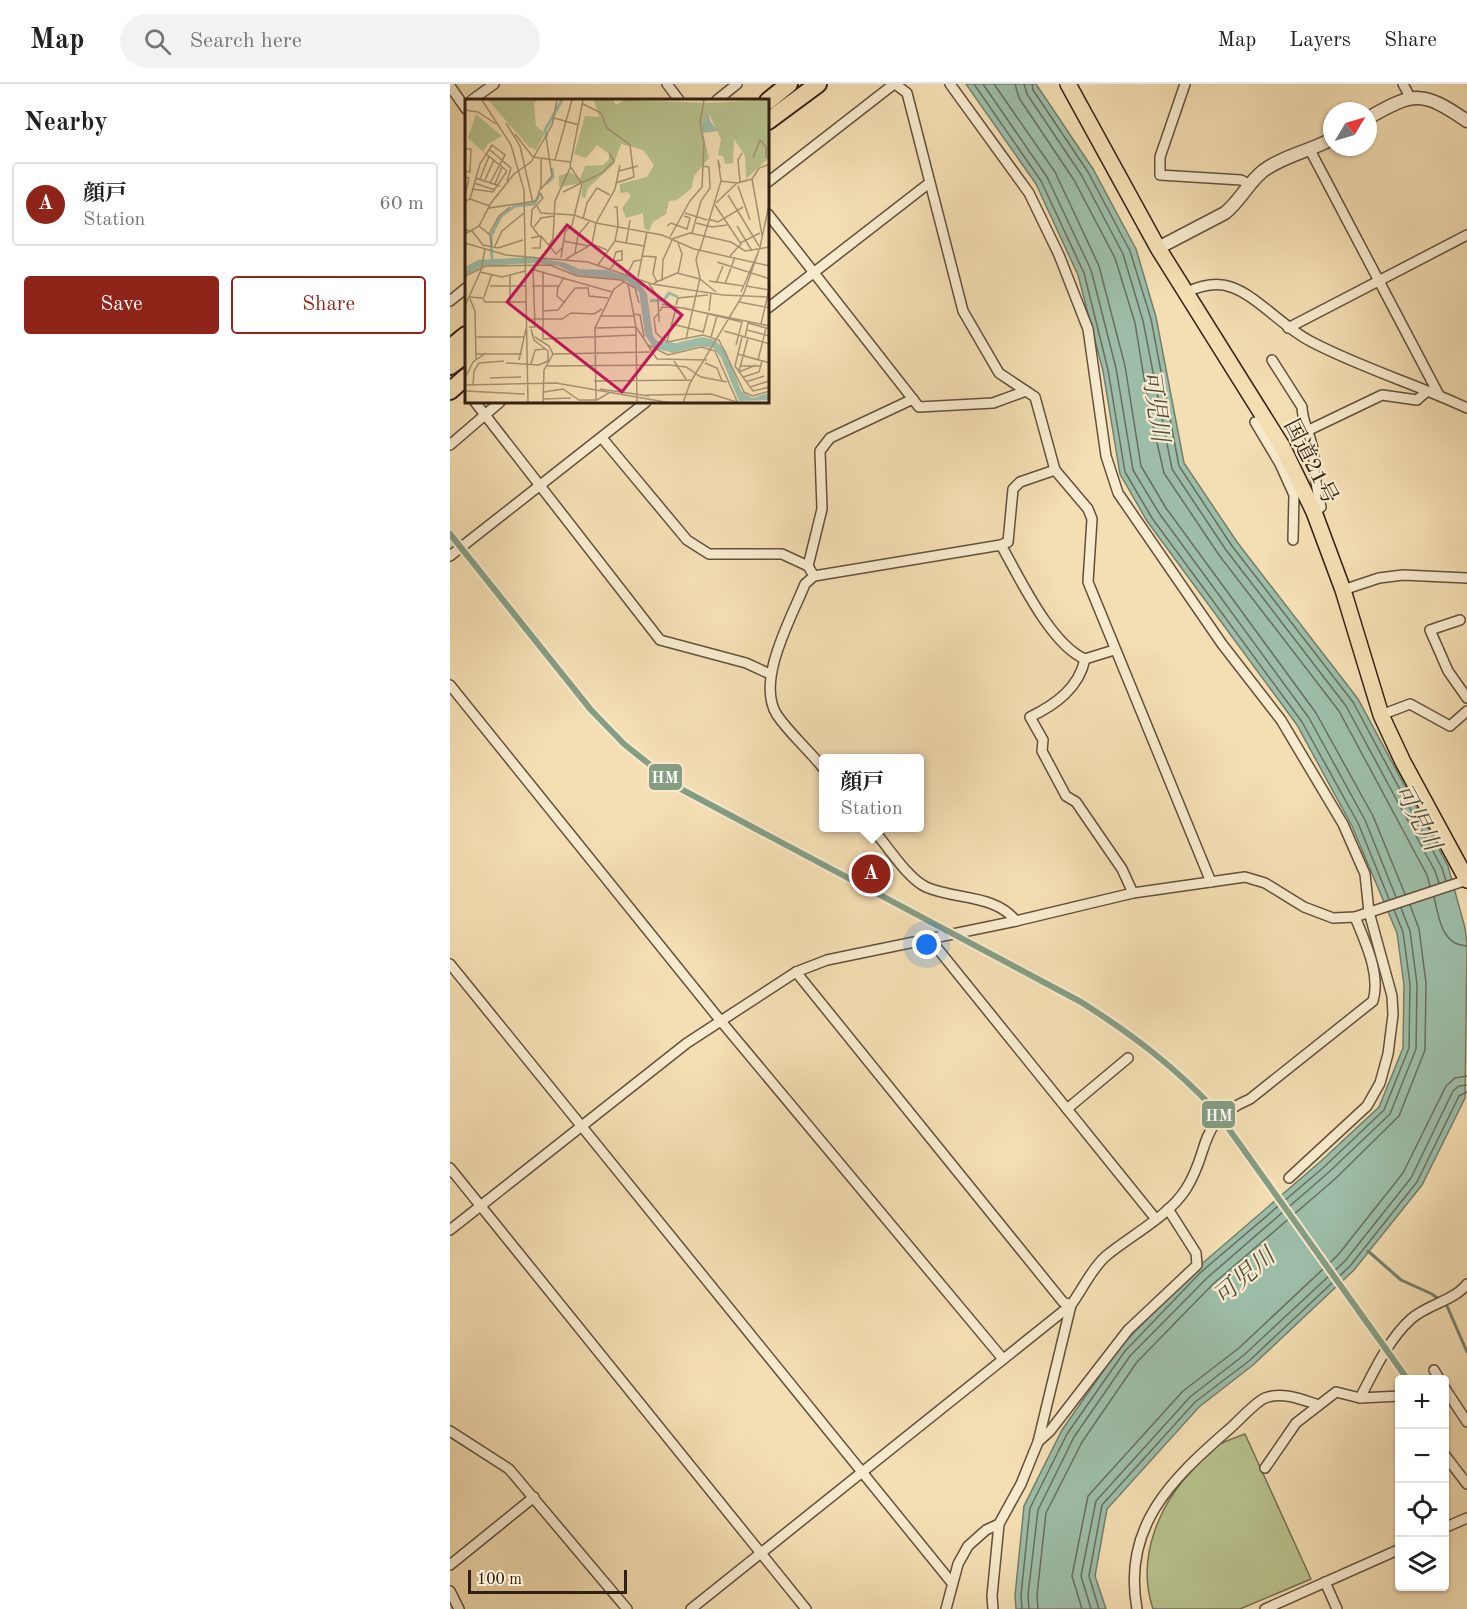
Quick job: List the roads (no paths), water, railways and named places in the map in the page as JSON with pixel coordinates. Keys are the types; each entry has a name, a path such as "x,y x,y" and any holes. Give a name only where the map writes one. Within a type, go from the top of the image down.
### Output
{"highway":[{"path":"770,99 789,84"},
{"path":"770,120 818,84"},
{"name":"国道21号","path":"1068,84 1158,248 1282,446 1299,493 1314,512 1343,590 1381,715 1464,881"},
{"path":"450,342 465,334"},
{"path":"450,348 465,334"},
{"path":"450,366 465,355"},
{"path":"450,391 465,378"}],"street":[{"path":"475,99 494,84"},
{"path":"667,84 678,99"},
{"path":"718,99 737,84"},
{"path":"770,180 894,84 907,93 928,184 963,310 999,373 1035,397 1055,470 1089,509 1092,519 1088,582 1211,882"},
{"path":"950,84 1029,192 1059,255 1088,329 1107,456 1118,493 1222,644 1281,720 1311,766 1359,859 1366,882 1369,912 1392,996 1392,1030 1380,1083 1367,1106 1289,1178"},
{"path":"1185,84 1160,157 1160,175 1241,180 1249,184"},
{"path":"1403,84 1411,99"},
{"path":"450,86 465,102"},
{"path":"1377,114 1411,99 1432,99 1467,121"},
{"path":"1158,248 1225,213 1234,205 1249,184 1274,164 1323,144"},
{"path":"1310,150 1439,395"},
{"path":"770,306 928,184"},
{"path":"770,217 919,407 993,403 1026,391"},
{"path":"1288,328 1467,235"},
{"path":"1187,292 1197,287 1218,285 1235,288 1288,328 1312,342 1467,408"},
{"path":"450,301 465,289"},
{"path":"1272,360 1302,407 1302,415 1309,430 1316,489 1321,507 1314,512"},
{"path":"1309,430 1382,395 1417,399 1426,392"},
{"path":"808,566 822,509 820,451 830,438 913,399"},
{"path":"477,404 660,640 746,663 770,674"},
{"path":"450,445 498,404"},
{"path":"450,556 644,404"},
{"path":"1255,422 1299,493 1293,540"},
{"path":"602,438 687,540 709,554 782,554 808,566 814,576"},
{"path":"819,763 777,714 771,701 770,674 805,584 814,576 1001,546 1008,542 1013,489 1020,482 1055,470"},
{"path":"1001,546 1040,615 1076,656 1085,660 1114,650"},
{"path":"1343,590 1379,578 1402,575 1467,578"},
{"path":"1460,620 1430,630 1448,671 1467,698"},
{"path":"1085,660 1083,669 1072,688 1047,709 1030,717 1043,740 1041,751 1066,796 1076,802 1122,869 1133,893"},
{"path":"450,685 720,1020 1003,1359"},
{"path":"1381,715 1410,704 1450,726 1467,711"},
{"path":"876,832 924,886 956,897 990,903 1007,910 1016,921"},
{"path":"450,1230 580,1126 720,1020 796,972 827,960 1016,921 1133,893 1245,877 1265,883 1304,907 1333,918 1355,917 1464,881"},
{"path":"691,1609 1071,1305 1103,1258 1168,1209 1187,1188 1211,1126 1232,1107 1250,1099 1373,1001 1374,974 1355,917"},
{"path":"929,938 1155,1218"},
{"path":"450,964 952,1583"},
{"path":"796,972 1063,1302 1071,1305"},
{"path":"1067,1109 1128,1058"},
{"path":"450,1168 806,1609"},
{"path":"1038,1442 1050,1431 1128,1330 1197,1265 1196,1253 1168,1209"},
{"path":"1360,1398 1382,1356 1411,1319 1434,1303 1462,1291 1467,1284"},
{"path":"993,1609 992,1596 999,1524 1021,1484 1038,1442 1071,1305"},
{"path":"1434,1370 1437,1375"},
{"path":"1265,1468 1296,1422 1336,1392 1360,1398 1395,1396"},
{"path":"1449,1395 1467,1422"},
{"path":"1137,1609 1134,1582 1139,1544 1153,1510 1170,1485 1265,1398 1292,1396 1319,1405"},
{"path":"450,1431 509,1469 627,1609"},
{"path":"1449,1461 1467,1484"},
{"path":"450,1565 534,1497"},
{"path":"1449,1526 1467,1518"},
{"path":"946,1609 952,1583 968,1546 986,1530 999,1524"},
{"path":"1265,1609 1395,1551"},
{"path":"1325,1582 1337,1609"},
{"path":"450,1591 459,1609"}],"water":[{"name":"可児川","path":"966,84 1036,84 1093,169 1136,249 1156,317 1184,463 1237,542 1358,699 1448,866 1465,928 1467,944 1465,1098 1422,1185 1354,1270 1253,1365 1199,1407 1107,1509 1095,1576 1106,1609 1016,1609 1015,1596 1024,1506 1062,1430 1120,1347 1197,1268 1320,1162 1379,1107 1403,1048 1404,985 1397,933 1352,826 1297,725 1147,521 1120,474 1103,371 1078,275 1036,184"}],"waterway":[{"path":"1368,1251 1401,1280 1432,1294 1447,1306 1467,1352"}],"tunnel":[{"path":"450,370 465,390"}],"place":[{"name":"顔戸","path":"871,874"}]}
